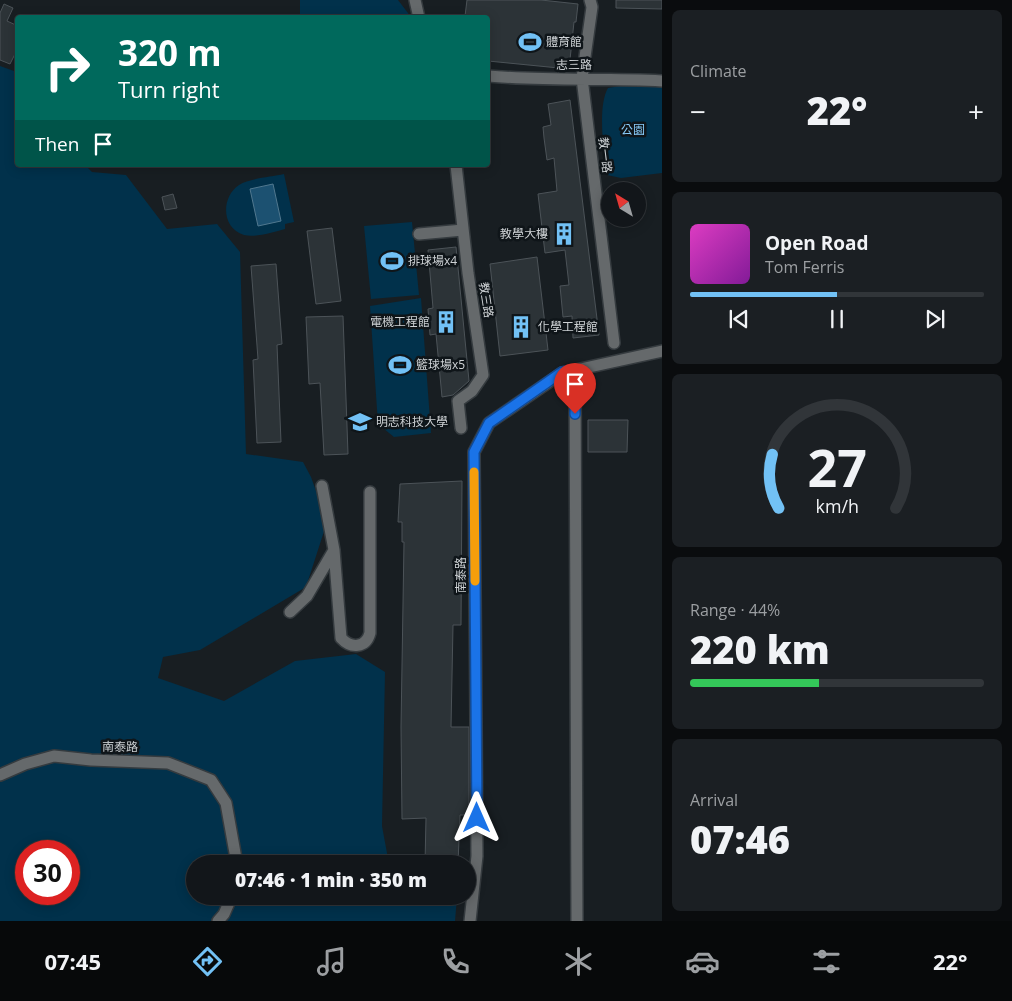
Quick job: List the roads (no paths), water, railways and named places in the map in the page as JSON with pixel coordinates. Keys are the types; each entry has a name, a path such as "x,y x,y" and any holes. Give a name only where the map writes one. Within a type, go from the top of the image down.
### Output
{"street":[{"path":"407,0 416,10"},
{"name":"教一路","path":"590,0 592,7 582,78 614,343"},
{"name":"志三路","path":"490,76 524,79 582,78 662,81"},
{"name":"教三路","path":"456,167 483,375 472,391 458,401 461,428"},
{"path":"419,234 463,230"},
{"name":"南泰路","path":"470,921 477,856 474,452 489,423 562,372 662,351"},
{"path":"575,370 577,921"},
{"path":"322,486 334,550 341,638 346,644 363,644 368,639 370,633 370,492"},
{"path":"290,612 308,596 334,550"},
{"name":"南泰路","path":"0,775 25,764 54,756 91,760 168,763 211,780 226,803 235,855"},
{"path":"218,921 227,905"}],"place":[{"name":"體育館","path":"530,42"},
{"name":"教學大樓","path":"564,234"},
{"name":"排球場x4","path":"392,261"},
{"name":"電機工程館","path":"446,322"},
{"name":"化學工程館","path":"521,327"},
{"name":"籃球場x5","path":"400,365"},
{"name":"明志科技大學","path":"360,422"}],"park label":[{"name":"公園","path":"633,130"}]}
